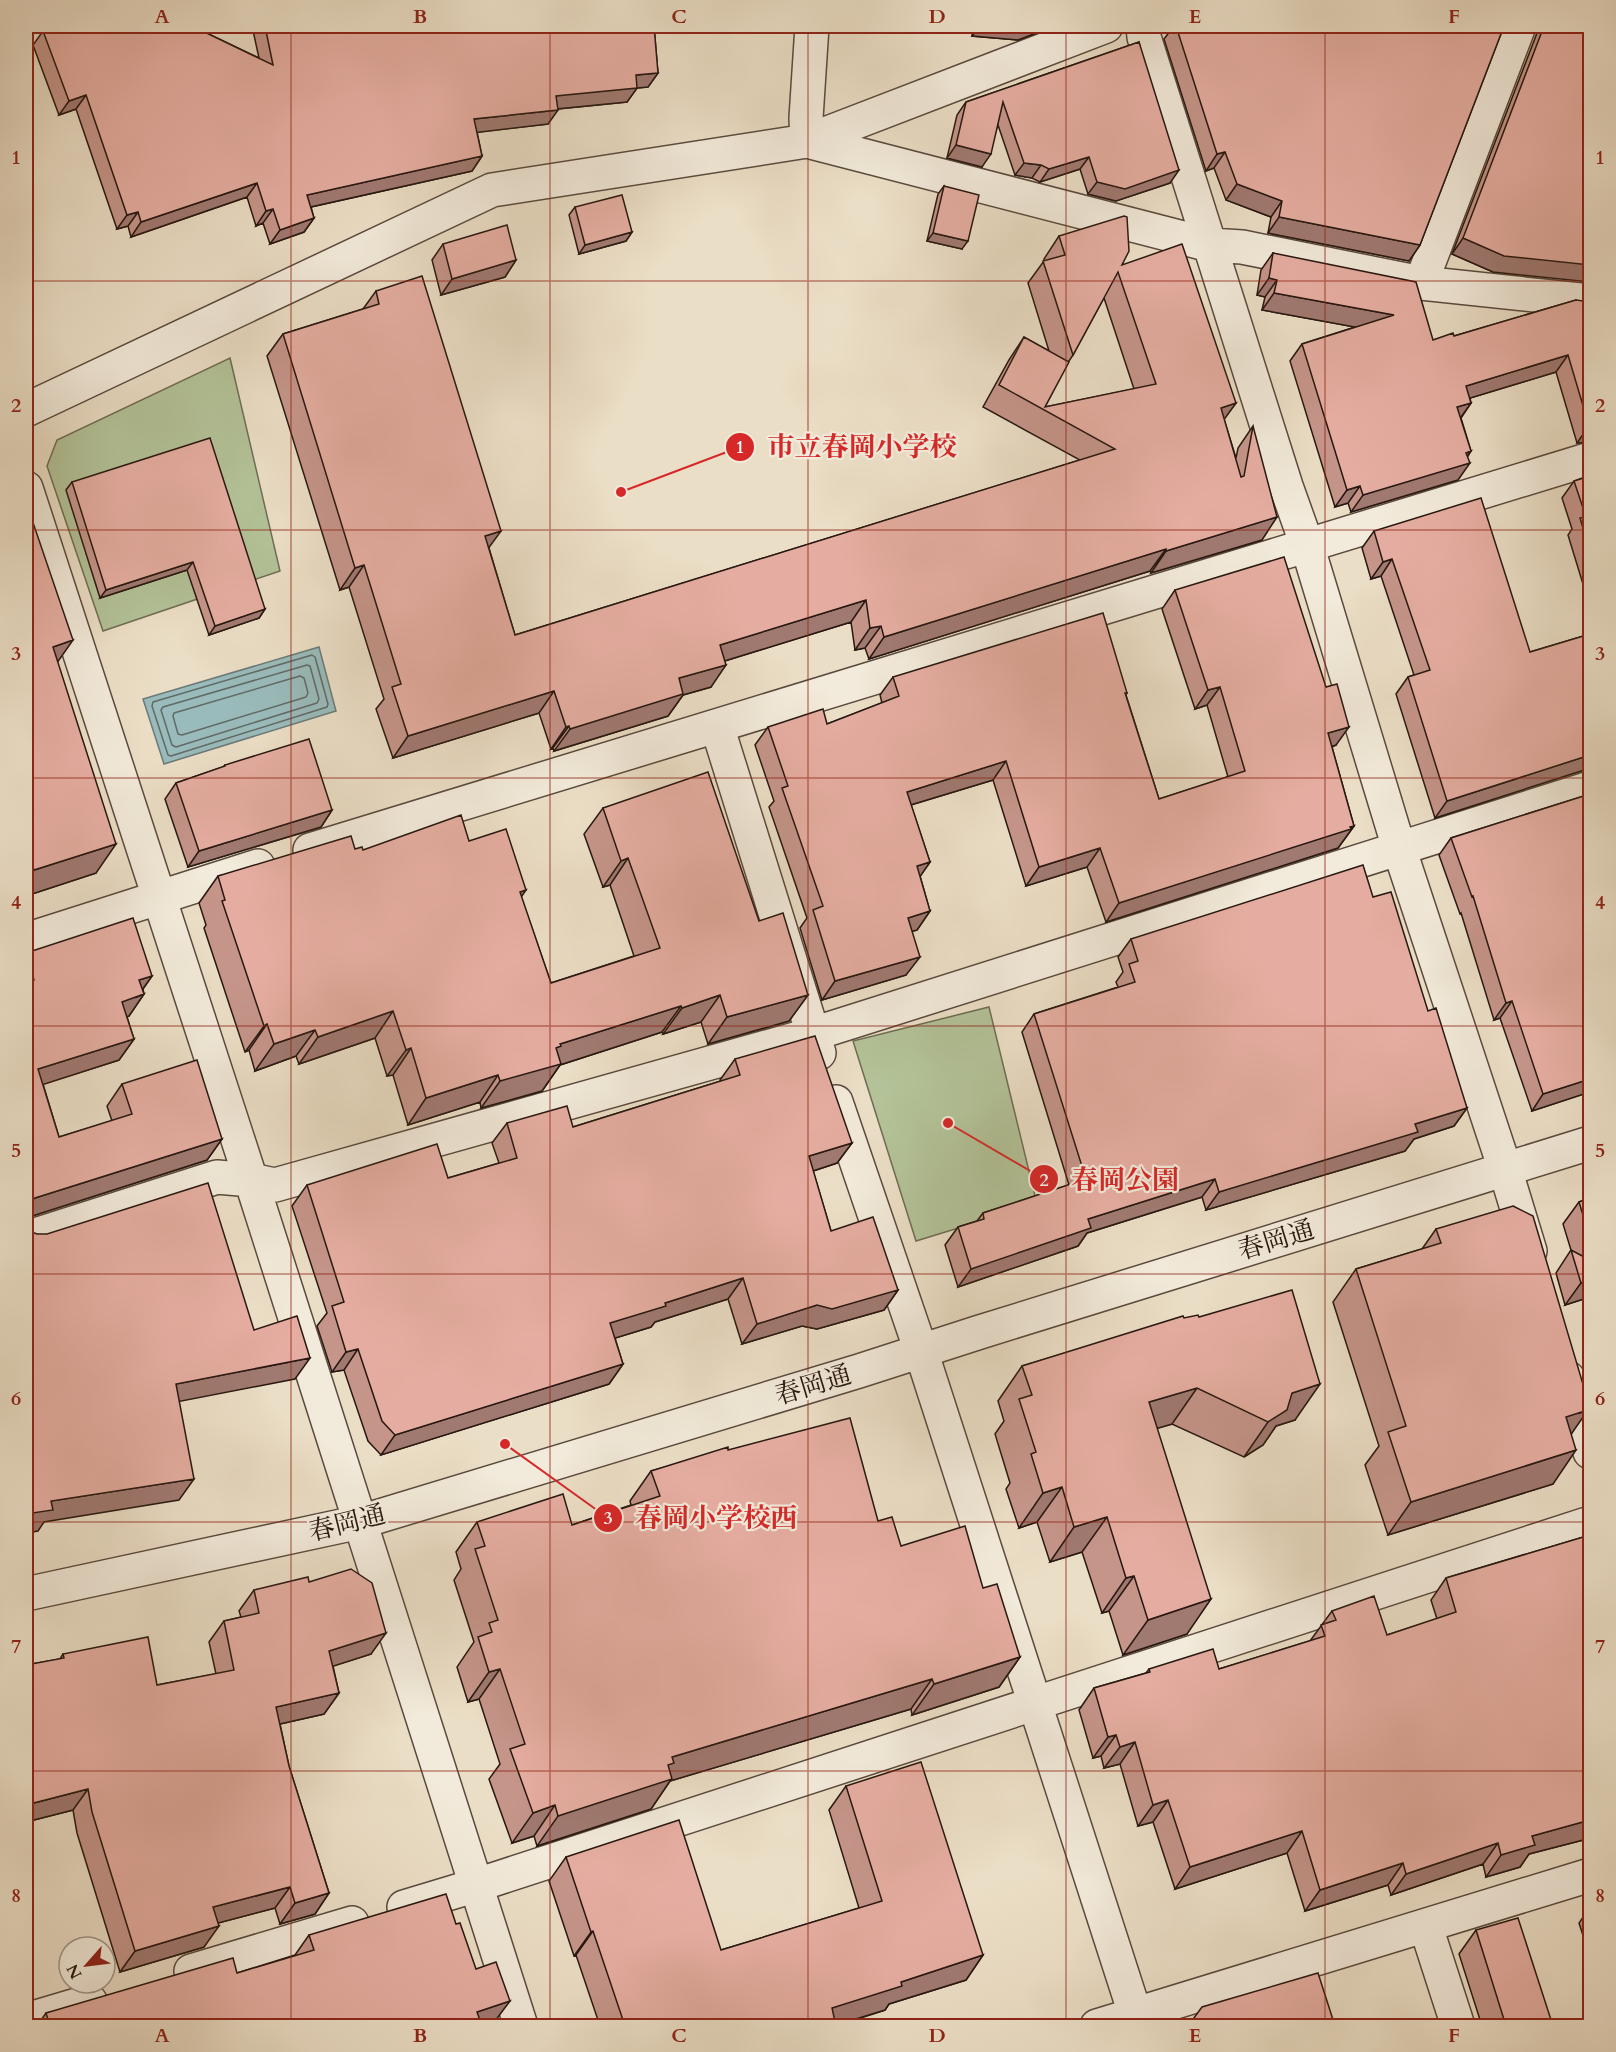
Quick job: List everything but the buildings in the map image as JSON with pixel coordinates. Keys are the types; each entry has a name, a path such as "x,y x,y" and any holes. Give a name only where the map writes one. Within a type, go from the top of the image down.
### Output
{"street":[{"path":"807,141 806,118 812,26"},
{"path":"26,410 492,190 807,141 1106,26"},
{"path":"1143,26 1144,37 1286,486 1307,544 1399,848 1505,1169 1537,1276"},
{"path":"1421,283 1519,26"},
{"path":"807,141 1210,245 1242,247 1421,283 1590,301"},
{"path":"26,939 159,898 187,887 1590,459"},
{"path":"26,488 151,869 522,2026"},
{"path":"717,726 813,1034 921,1351 1137,2021"},
{"path":"26,1238 217,1177 275,1185 813,1034 1590,788"},
{"name":"春岡通","path":"26,1594 360,1522 859,1371 1590,1143"},
{"path":"1560,1353 1590,1452"},
{"path":"161,1980 477,1885 1590,1523"},
{"path":"1097,2026 1137,2021 1590,1875"},
{"path":"1426,1927 1458,2026"},
{"path":"26,2020 109,1995"}],"green space":[{"path":"230,358 280,571 103,631 47,466 57,440"},
{"path":"989,1007 1037,1204 916,1241 853,1041"}],"water":[{"path":"319,647 336,711 164,764 143,699"}],"place":[{"name":"市立春岡小学校","path":"621,492"},
{"name":"春岡公園","path":"948,1123"},
{"name":"春岡小学校西","path":"505,1444"}]}
